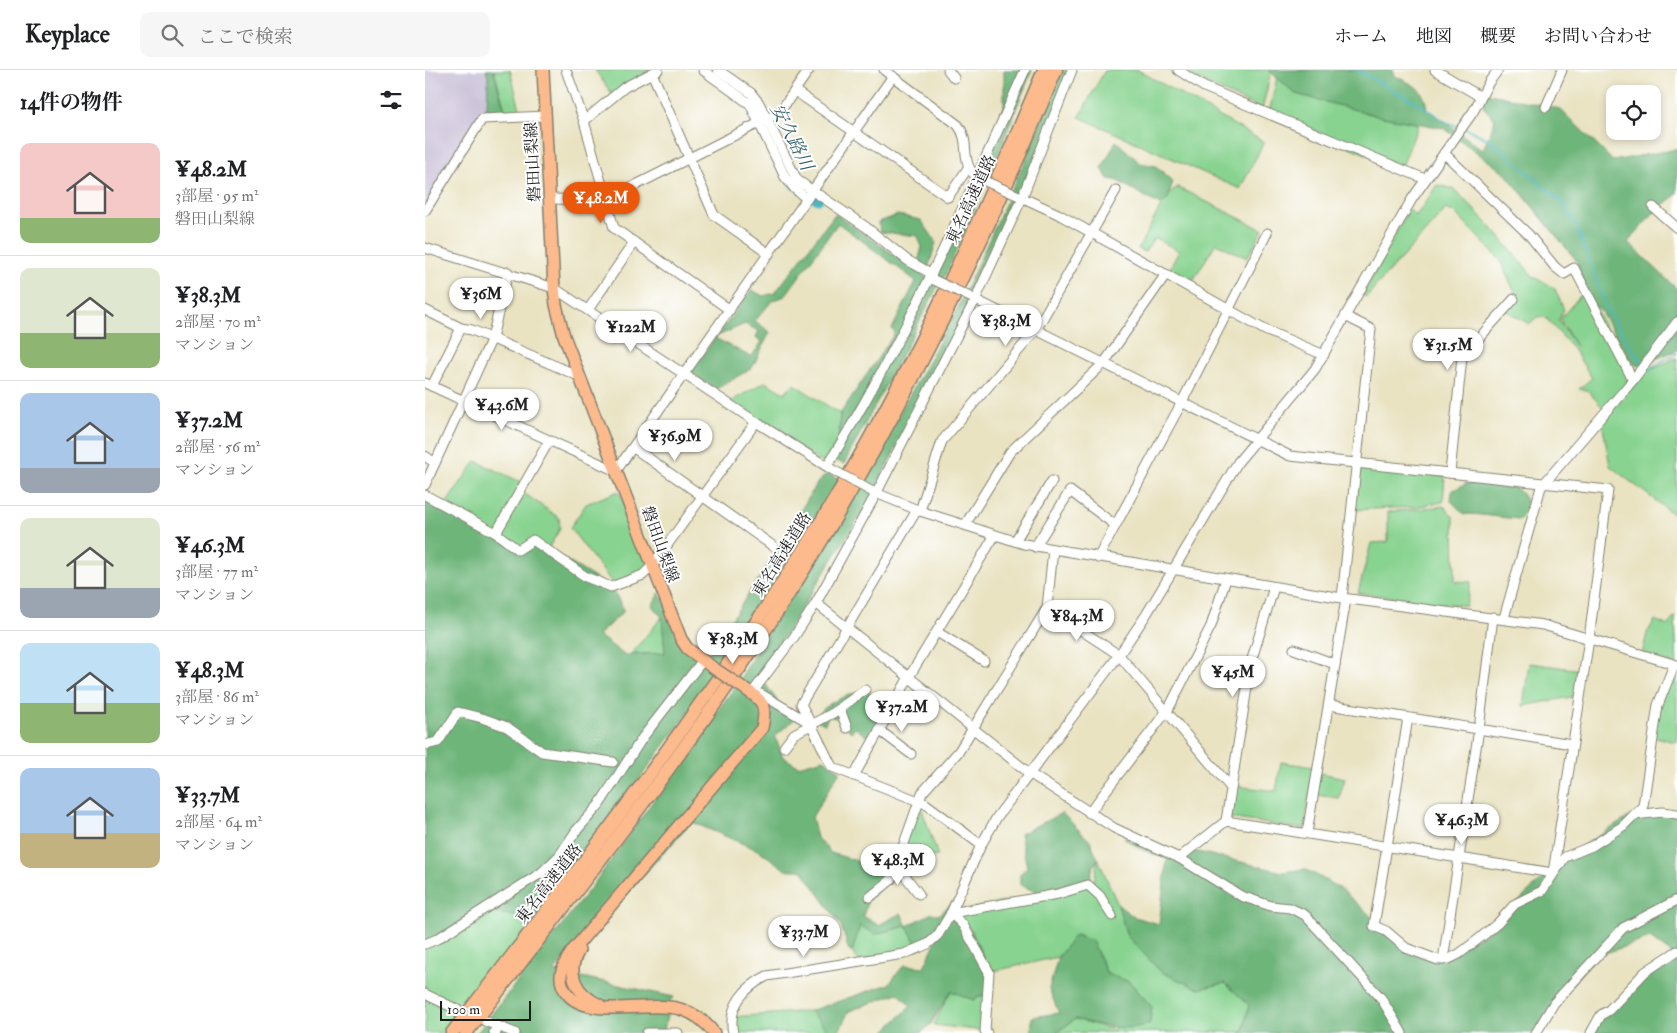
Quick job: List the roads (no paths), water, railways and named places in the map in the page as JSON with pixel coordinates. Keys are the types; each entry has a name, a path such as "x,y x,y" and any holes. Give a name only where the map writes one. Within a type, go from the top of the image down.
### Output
{"highway":[{"name":"東名高速道路","path":"452,1033 679,737 740,648 824,517 918,345 982,215 1044,70"},
{"name":"東名高速道路","path":"465,1033 599,863 688,744 779,610 882,438 928,351 992,220 1056,70"}],"main road":[{"name":"磐田山梨線","path":"543,70 554,288 556,305 564,336 681,640 687,648 707,664 754,695"},
{"path":"714,1033 696,1015 678,1008 646,1006 606,1007 579,1004 569,996 562,986 560,975 564,964 573,950 762,728 764,706 754,695"}],"street":[{"path":"566,70 584,121 614,228 731,310"},
{"path":"703,70 746,99 764,121"},
{"path":"718,70 751,92 785,177 793,188 810,195 866,227 907,260 932,277 1290,456 1608,490 1589,639 1553,874"},
{"path":"550,199 606,200 779,113 809,70"},
{"path":"884,70 959,125 964,132 968,168 978,178 1092,232 1265,330 1324,355"},
{"path":"948,70 954,78"},
{"path":"829,467 873,390 932,277 1025,70"},
{"path":"754,695 816,603 973,299 1020,197 1072,70"},
{"path":"1178,70 1204,88 1425,179"},
{"path":"1435,70 1481,97"},
{"path":"733,1033 731,1024 733,1009 739,998 752,983 767,976 916,950 939,935 951,913 981,845 997,818 1119,655 1225,482 1256,439 1275,419 1324,355 1425,179 1473,112 1489,82 1499,70"},
{"path":"1546,107 1563,70"},
{"path":"584,121 625,88 655,72 714,215 769,254"},
{"path":"461,328 429,384 616,471 731,310 893,76"},
{"path":"795,91 948,197 968,168"},
{"path":"425,211 476,125 482,119 546,116"},
{"path":"1444,153 1529,235 1555,267 1564,274 1574,268 1633,380"},
{"path":"981,845 927,804 832,767 801,704 918,511 942,441 1036,330 1116,190"},
{"path":"1653,207 1677,228"},
{"path":"1098,558 1182,402 1267,234"},
{"path":"588,310 634,242"},
{"path":"425,248 508,272 554,288 756,422 829,467 874,493 918,511 1015,541 1053,550 1344,599 1504,618 1543,625 1676,665 1658,705 1643,806 1616,833 1565,857 1541,892 1515,904 1498,923 1459,954 1443,960 1438,960 1406,948 1386,931 1374,926 1408,718"},
{"path":"425,485 492,338 508,272"},
{"path":"965,525 1010,452 1105,363 1166,274"},
{"path":"1451,473 1461,357 1514,299"},
{"path":"425,310 461,328 492,338 581,377"},
{"path":"1307,833 1329,705 1344,599 1371,329 1347,317"},
{"path":"1504,618 1537,496 1544,483 1633,380 1677,322"},
{"path":"425,495 496,533 518,550 533,540 586,577 611,587 643,576 652,566 756,422"},
{"path":"496,533 549,440"},
{"path":"634,448 773,546"},
{"path":"425,456 435,464"},
{"path":"1015,541 1051,481"},
{"path":"1035,546 1070,491 1115,525"},
{"path":"854,776 909,677 995,535"},
{"path":"870,897 891,880 922,793 959,751 1047,608 1053,550"},
{"path":"1089,813 1167,712 1211,626 1226,579"},
{"path":"1179,858 1226,821 1251,662 1274,587"},
{"path":"816,603 1029,773 1089,813 1139,841 1179,858 1241,896 1271,906 1290,908 1305,915 1381,998 1402,1033"},
{"path":"1047,608 1119,655 1231,788"},
{"path":"1443,960 1479,729 1493,617"},
{"path":"937,632 985,661"},
{"path":"1294,649 1335,664"},
{"path":"425,945 541,873 552,864 599,806 643,737 707,664"},
{"path":"784,747 794,734 840,708 865,690"},
{"path":"754,695 761,694 810,724"},
{"path":"1329,705 1573,744"},
{"path":"840,708 847,728"},
{"path":"425,744 438,742 458,712 507,727 542,752 613,762"},
{"path":"879,730 911,754"},
{"path":"1634,815 1663,812 1677,814"},
{"path":"1226,821 1387,845 1553,874"},
{"path":"896,864 919,894"},
{"path":"951,913 1059,894 1088,885 1100,896 1112,916"},
{"path":"1536,1033 1554,1003 1623,928 1677,900"},
{"path":"951,913 963,925 989,972 985,1031 987,1033"},
{"path":"1591,1033 1601,1015 1609,1010 1645,972 1677,951"},
{"path":"425,994 458,1010"},
{"path":"485,1021 515,1033"},
{"path":"647,1033 678,1033"}],"waterway":[{"path":"1357,70 1419,104 1446,122 1460,127"},
{"path":"1465,128 1490,140 1563,203 1577,228 1609,314 1642,364"},
{"name":"安久路川","path":"771,136 795,184 818,199"},
{"path":"1645,371 1677,353"}]}
